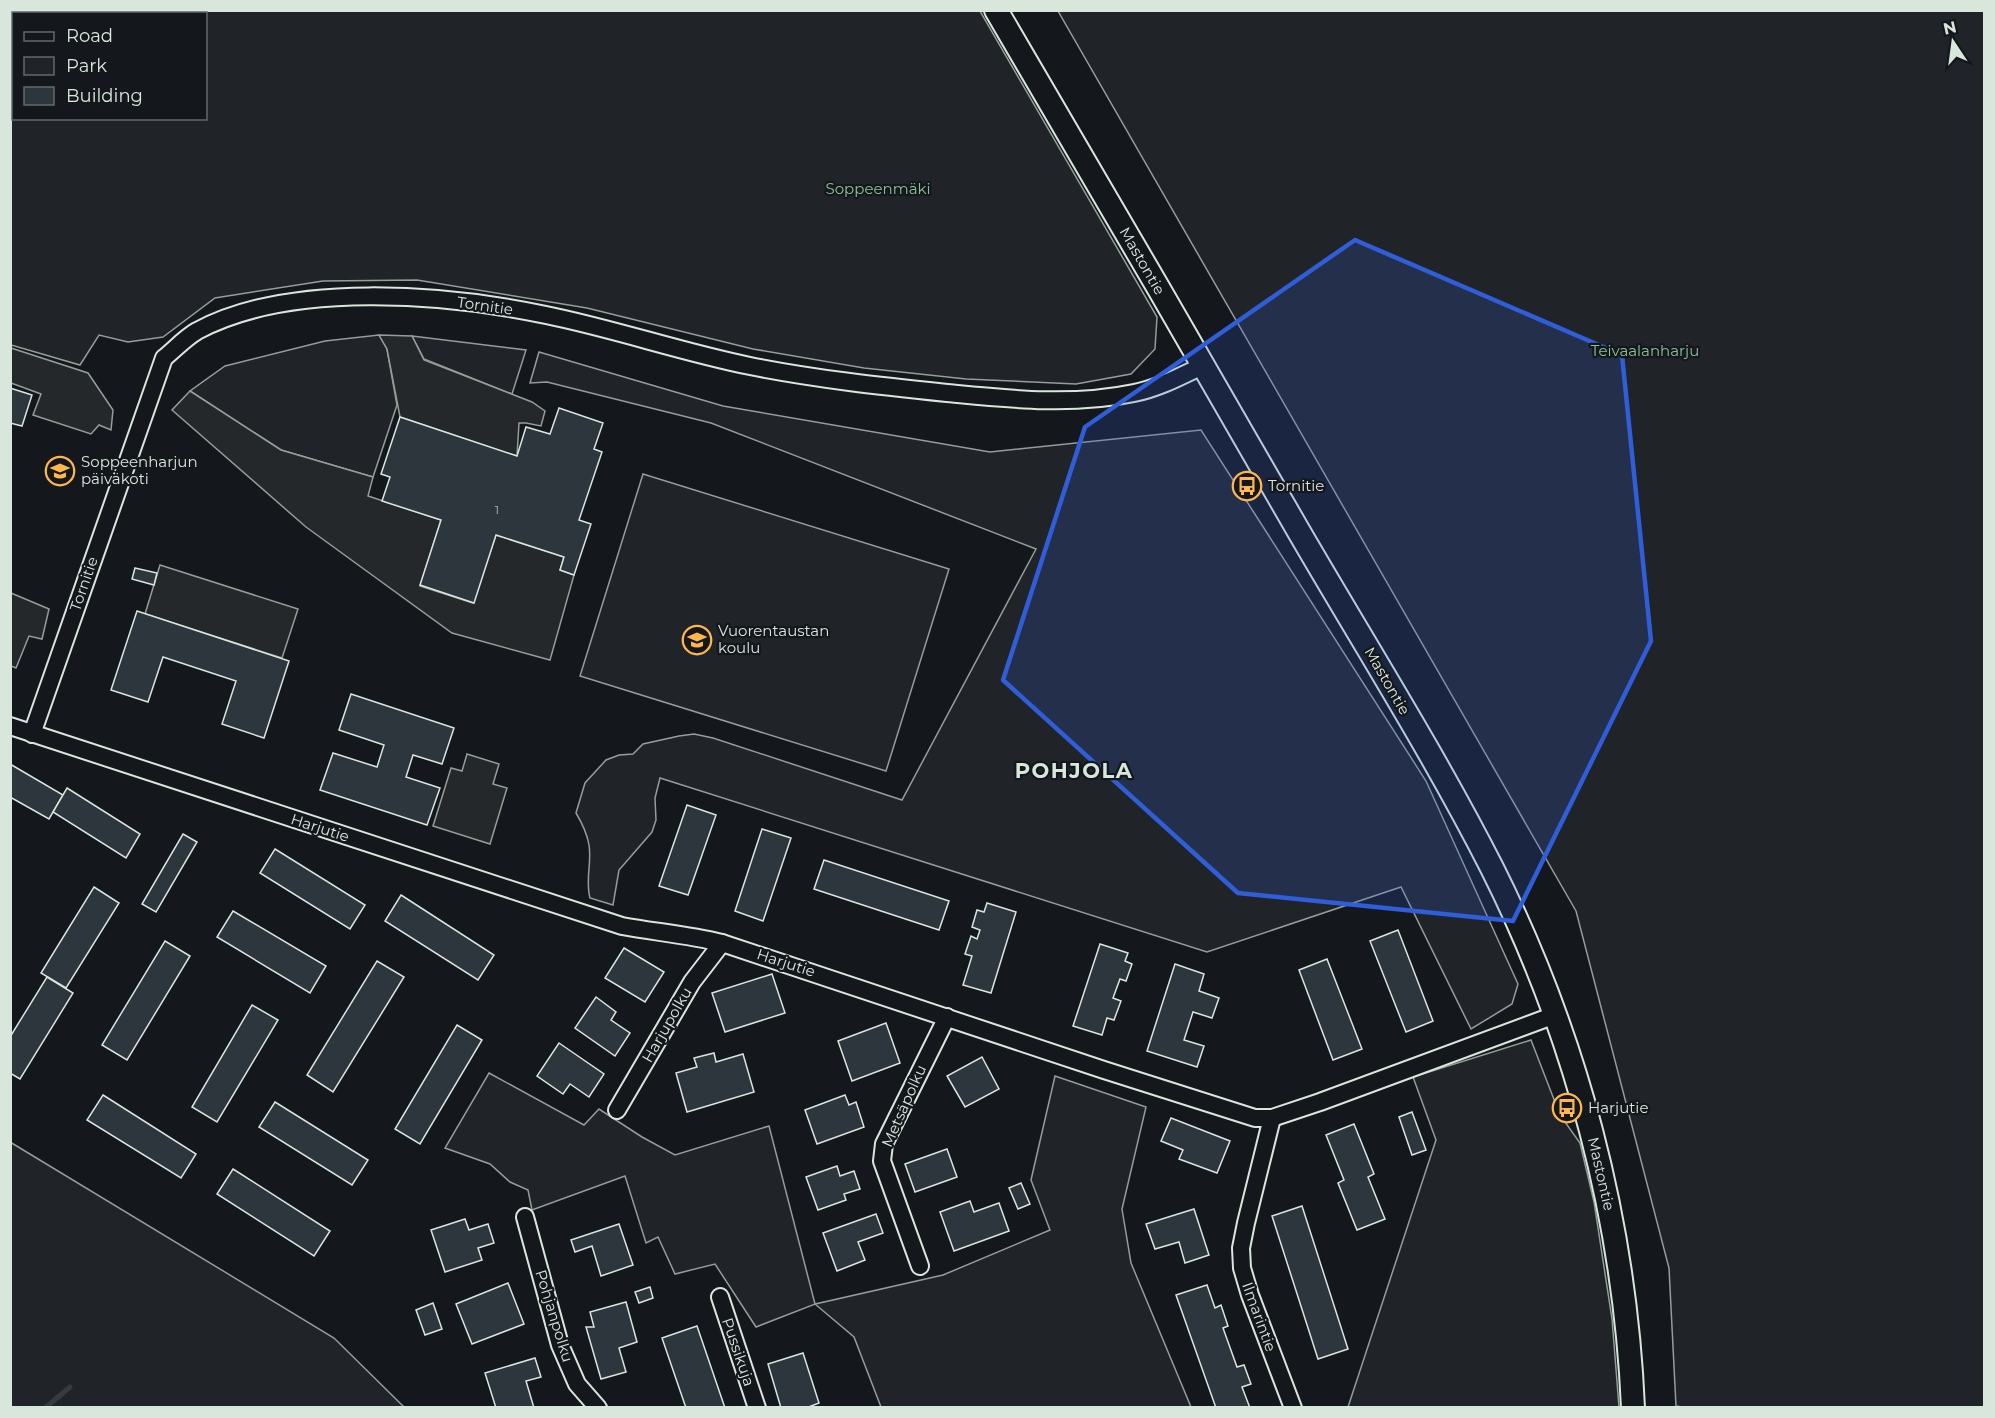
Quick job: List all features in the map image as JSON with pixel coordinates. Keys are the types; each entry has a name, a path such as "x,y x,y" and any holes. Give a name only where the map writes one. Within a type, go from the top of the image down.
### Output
{"main road":[{"name":"Mastontie","path":"996,10 1402,706 1473,833 1511,909 1555,1015 1584,1106 1607,1195 1625,1301 1633,1407"}],"street":[{"name":"Tornitie","path":"32,734 164,358 195,333 234,316 284,304 344,297 456,301 546,315 746,365 807,377 894,388 1028,400 1087,400 1137,392 1175,379 1204,365"},
{"name":"Harjutie","path":"10,726 622,926 652,932 692,935 722,943 1230,1111 1263,1119 1320,1102 1555,1015"},
{"name":"Harjupolku","path":"617,1110 692,982 722,943"},
{"name":"Metsäpolku","path":"920,1266 882,1161 884,1144 947,1017"},
{"name":"Ilmarintie","path":"1272,1118 1244,1231 1241,1248 1242,1268 1253,1304 1293,1407"},
{"name":"Pohjanpolku","path":"525,1217 560,1345 577,1384 598,1407"},
{"name":"Pussikuja","path":"720,1297 757,1407"}],"highlighted area":[{"path":"1355,240 1622,355 1651,641 1513,921 1238,893 1003,680 1085,427"}],"green space":[{"name":"Soppeenmäki","path":"10,11 980,11 1157,317 1155,349 1131,374 1076,384 966,379 864,368 753,349 587,308 417,280 323,281 215,298 163,337 128,342 99,335 80,365 11,345"},
{"name":"Teivaalanharju","path":"1058,11 1984,11 1984,1407 1688,1408 1676,1406 1669,1268 1576,911"},
{"path":"379,335 387,349 397,405 373,477 281,450 190,391 225,366 325,341"},
{"path":"412,336 526,350 512,394 424,359"},
{"path":"539,352 723,406 990,452 1201,430 1426,781 1518,984 1512,1004 1471,1029 1401,887 1207,952 660,778 655,798 656,820 652,832 619,870 613,905 590,898 589,845 576,813 585,783 606,760 619,755 633,754 643,744 694,734 713,738 902,800 1036,549 711,423 547,382 530,383"},
{"path":"643,474 949,569 886,771 580,676"},
{"path":"1531,1040 1560,1115 1580,1143 1594,1202 1612,1319 1619,1407 1348,1407 1436,1140 1413,1077"},
{"path":"489,1073 584,1125 599,1109 675,1155 769,1126 815,1304 756,1327 715,1264 675,1274 658,1237 646,1243 625,1176 532,1210 528,1190 510,1182 490,1164 445,1148"},
{"path":"1055,1076 1146,1107 1122,1209 1131,1263 1191,1407 881,1407 854,1337 815,1304 943,1275 1050,1230 1031,1180"},
{"path":"10,1142 334,1338 404,1407 11,1407"}],"shaded area":[{"path":"379,335 412,336 424,360 532,402 545,411 541,426 519,423 517,456 400,417 387,349"},
{"path":"11,348 88,373 113,410 111,430 99,425 91,434 33,415 41,394 11,383"},
{"path":"190,391 281,450 373,477 368,496 441,520 420,586 473,603 496,535 564,557 560,570 574,575 550,660 452,633 306,527 172,410"},
{"path":"160,565 298,609 282,658 145,614"},
{"path":"11,593 49,609 42,639 29,636 16,668 11,666"},
{"path":"467,754 499,764 493,784 507,788 490,844 433,826 451,768 462,771"}],"building":[{"path":"10,388 32,395 22,426 10,423"},
{"path":"559,408 603,423 594,449 602,452 579,520 591,524 574,575 560,570 564,557 496,535 474,603 420,585 441,520 382,501 390,477 381,474 400,417 517,456 526,427 550,434"},
{"path":"135,568 157,573 154,585 132,579"},
{"path":"137,611 289,661 264,738 222,724 236,681 163,657 148,702 111,690"},
{"path":"351,694 454,728 442,764 413,755 406,777 440,788 427,825 320,790 333,753 377,767 384,745 339,730"},
{"path":"10,764 63,795 49,819 10,797"},
{"path":"67,788 140,834 126,858 53,812"},
{"path":"687,805 716,815 688,895 659,886"},
{"path":"762,829 791,838 763,921 735,911"},
{"path":"183,834 197,842 156,912 142,904"},
{"path":"275,849 365,905 350,929 260,873"},
{"path":"824,860 949,901 939,930 814,889"},
{"path":"94,887 119,903 66,988 41,973"},
{"path":"401,895 494,955 478,980 385,921"},
{"path":"987,903 1016,912 991,993 963,985 972,956 965,954 971,936 977,939 980,930 972,927 977,910 984,912"},
{"path":"233,911 326,966 310,993 217,937"},
{"path":"1398,930 1433,1021 1406,1032 1370,941"},
{"path":"165,941 190,956 127,1060 102,1045"},
{"path":"1100,944 1128,953 1125,961 1132,964 1126,981 1120,979 1113,998 1121,1001 1114,1020 1107,1018 1102,1035 1073,1026"},
{"path":"624,948 664,972 645,1002 605,978"},
{"path":"1327,959 1362,1049 1333,1060 1299,970"},
{"path":"377,961 404,977 333,1092 307,1075"},
{"path":"1175,964 1204,974 1199,991 1219,998 1212,1018 1193,1012 1184,1040 1204,1046 1197,1067 1147,1051"},
{"path":"772,974 785,1013 725,1032 712,993"},
{"path":"47,977 73,993 20,1079 10,1073 10,1037"},
{"path":"596,997 616,1012 611,1020 630,1033 615,1056 575,1028"},
{"path":"252,1005 278,1020 217,1122 192,1107"},
{"path":"886,1023 900,1063 852,1081 838,1041"},
{"path":"457,1025 482,1040 420,1144 395,1129"},
{"path":"559,1043 604,1074 589,1097 570,1084 563,1094 537,1076"},
{"path":"714,1053 716,1062 743,1054 754,1092 687,1112 676,1073 697,1067 694,1058"},
{"path":"982,1057 999,1089 965,1107 947,1076"},
{"path":"103,1095 196,1154 181,1178 87,1120"},
{"path":"845,1095 849,1105 856,1102 864,1127 817,1144 805,1110"},
{"path":"275,1102 368,1160 352,1185 259,1127"},
{"path":"1412,1112 1426,1150 1412,1155 1399,1117"},
{"path":"1171,1118 1230,1141 1217,1173 1179,1159 1183,1150 1161,1141"},
{"path":"1354,1124 1374,1174 1368,1177 1385,1219 1357,1230 1338,1183 1344,1180 1326,1135"},
{"path":"947,1149 957,1177 915,1192 905,1164"},
{"path":"837,1166 840,1176 854,1171 860,1189 844,1194 846,1200 818,1210 806,1177"},
{"path":"233,1169 330,1231 314,1256 217,1194"},
{"path":"1021,1183 1030,1204 1018,1209 1009,1188"},
{"path":"970,1201 974,1212 999,1203 1009,1231 954,1251 940,1212"},
{"path":"1302,1206 1348,1349 1318,1359 1272,1216"},
{"path":"1194,1209 1209,1255 1185,1263 1179,1242 1155,1249 1146,1224"},
{"path":"876,1214 883,1233 858,1242 865,1260 837,1271 823,1233"},
{"path":"465,1219 469,1230 488,1224 494,1243 478,1248 482,1260 445,1272 431,1230"},
{"path":"619,1224 633,1265 601,1276 592,1246 575,1252 571,1240"},
{"path":"508,1283 524,1324 472,1344 456,1304"},
{"path":"1207,1285 1215,1308 1221,1305 1228,1326 1223,1328 1237,1367 1244,1365 1251,1384 1242,1387 1250,1408 1216,1408 1176,1295"},
{"path":"650,1287 653,1298 639,1303 635,1292"},
{"path":"626,1302 637,1342 619,1348 626,1372 601,1379 586,1327 594,1327 590,1312"},
{"path":"433,1303 442,1329 425,1335 416,1310"},
{"path":"697,1326 725,1408 686,1408 662,1338"},
{"path":"803,1353 819,1403 806,1408 781,1408 768,1364"},
{"path":"535,1358 541,1377 526,1381 534,1408 496,1408 485,1373"}],"waterway":[{"path":"45,1408 70,1387"}],"place":[{"name":"Soppeenharjun päiväkoti","path":"60,471"},
{"name":"Tornitie","path":"1247,486"},
{"name":"Vuorentaustan koulu","path":"697,640"},
{"name":"Harjutie","path":"1567,1108"}],"district":[{"name":"POHJOLA","path":"1074,771"}]}
